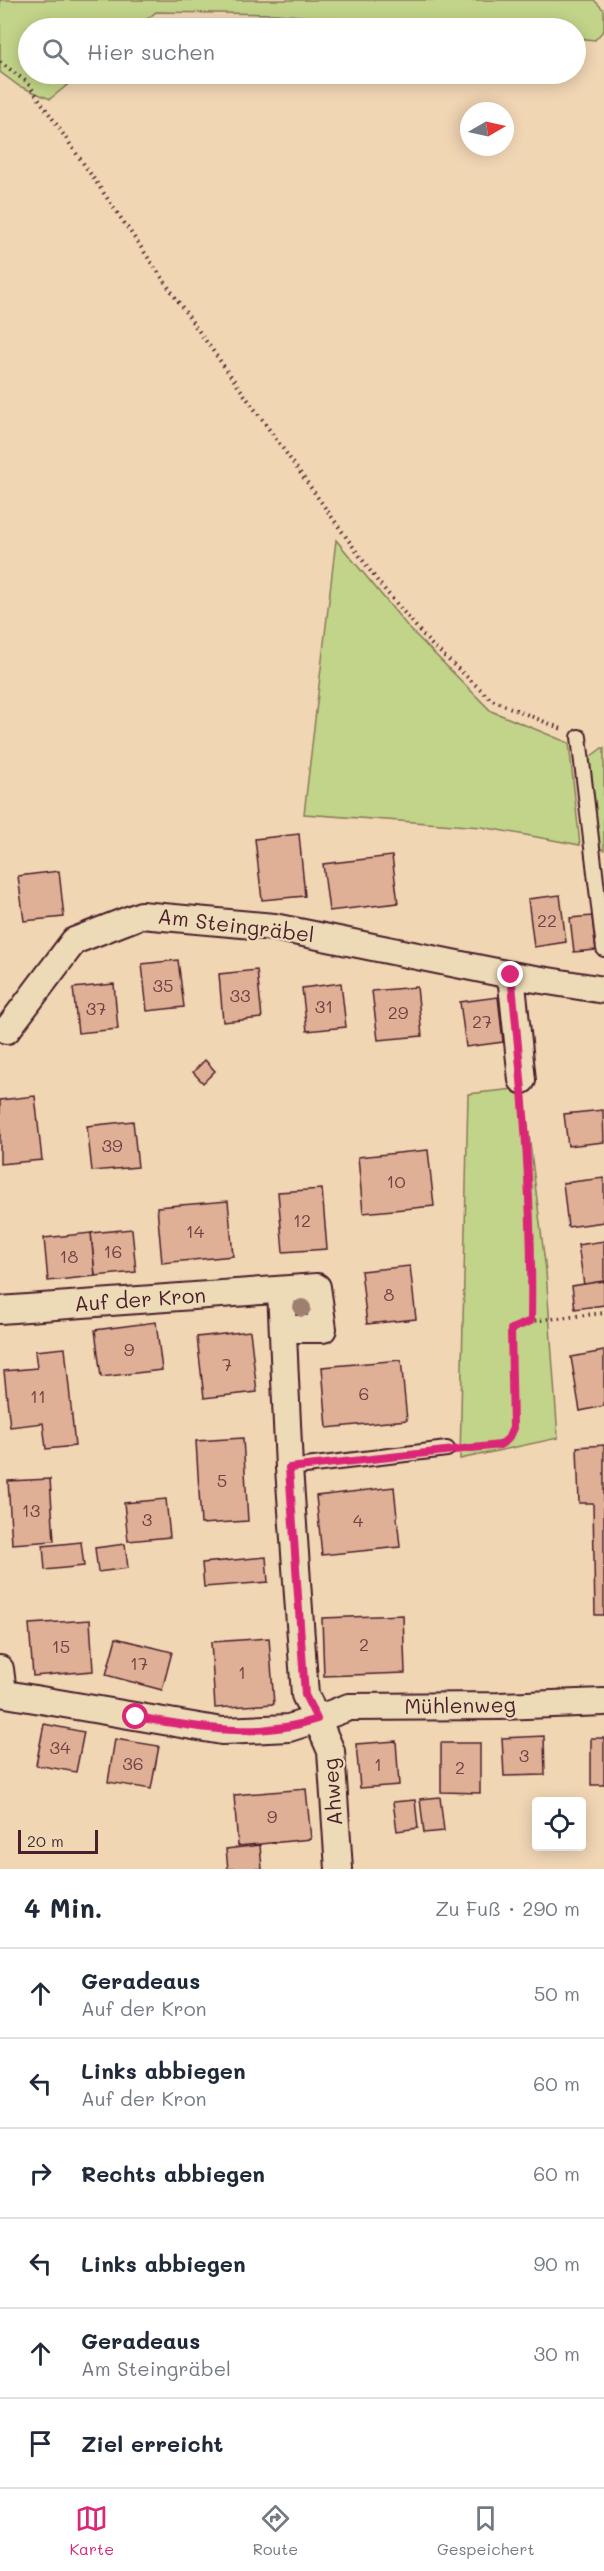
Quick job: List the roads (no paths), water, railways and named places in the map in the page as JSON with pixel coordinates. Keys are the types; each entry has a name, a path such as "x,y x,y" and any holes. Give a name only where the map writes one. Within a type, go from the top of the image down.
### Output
{"street":[{"name":"Am Steingräbel","path":"7,1030 74,941 141,915 274,927 511,975 604,990"},
{"path":"511,975 522,1080"},
{"name":"Auf der Kron","path":"0,1310 317,1287 323,1329 283,1329"},
{"path":"1,1685 222,1731 289,1728 317,1719 305,1695 289,1468 281,1290"},
{"name":"Mühlenweg","path":"317,1719 349,1707 500,1706 604,1702"},
{"name":"Ahweg","path":"317,1719 331,1751 339,1869"}],"lane":[{"path":"579,737 604,949"},
{"path":"289,1468 447,1449"}]}
